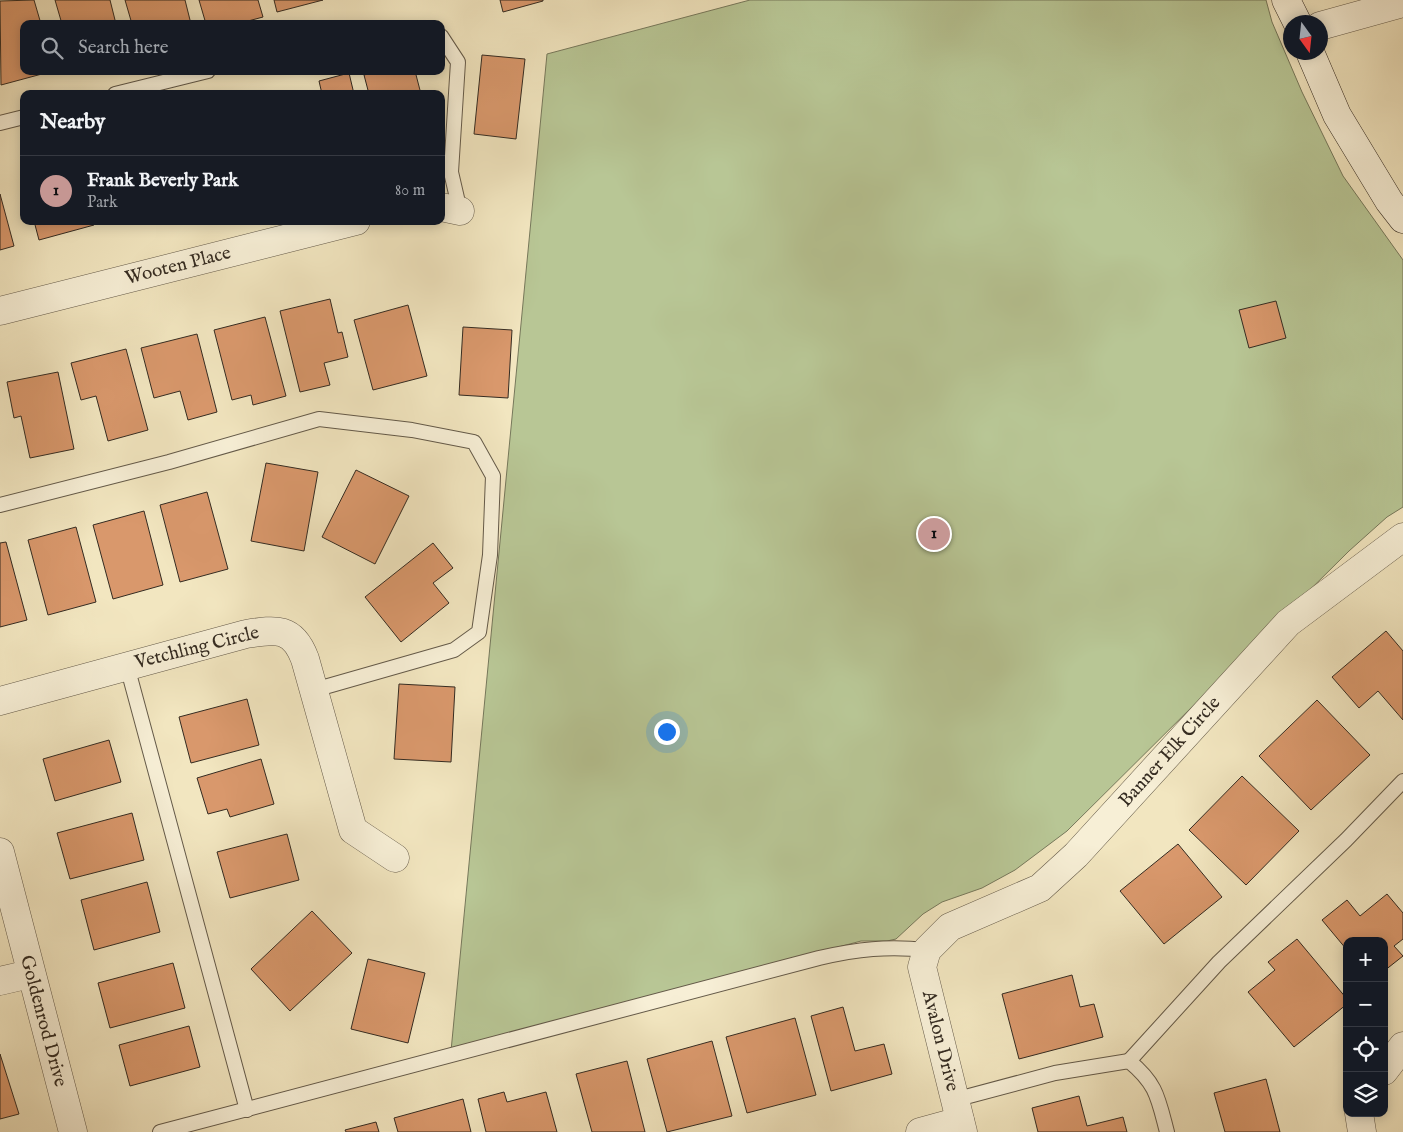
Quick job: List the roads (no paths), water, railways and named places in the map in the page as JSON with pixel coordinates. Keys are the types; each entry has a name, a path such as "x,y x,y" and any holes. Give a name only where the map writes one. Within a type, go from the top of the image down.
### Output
{"street":[{"path":"1286,0 1294,15"},
{"path":"1328,24 1403,3"},
{"path":"1313,60 1337,115 1389,201 1403,219"},
{"name":"Wooten Place","path":"0,311 340,225"},
{"name":"Banner Elk Circle","path":"927,950 950,928 1040,888 1076,855 1288,623 1403,537"},
{"name":"Vetchling Circle","path":"0,701 246,634 269,630 284,632 299,643 353,830 395,858"},
{"name":"Goldenrod Drive","path":"0,852 30,974 73,1132"},
{"name":"Avalon Drive","path":"927,950 922,967 959,1118"},
{"path":"0,981 30,974"},
{"path":"1388,1066 1403,1046"},
{"path":"920,1132 959,1118"}],"lane":[{"path":"445,42 458,62 451,172 451,209"},
{"path":"131,90 192,75"},
{"path":"0,123 20,118"},
{"path":"0,505 169,462 319,419 412,430 474,442 493,476 490,554 478,632 454,650 314,690"},
{"path":"127,666 247,1110"},
{"path":"959,1118 1055,1073 1129,1061 1219,962 1346,840 1403,781"},
{"path":"160,1132 819,958 860,949 894,946 927,950"},
{"path":"1129,1061 1145,1074 1156,1090 1167,1132"}],"place":[{"name":"Frank Beverly Park","path":"934,534"}]}
